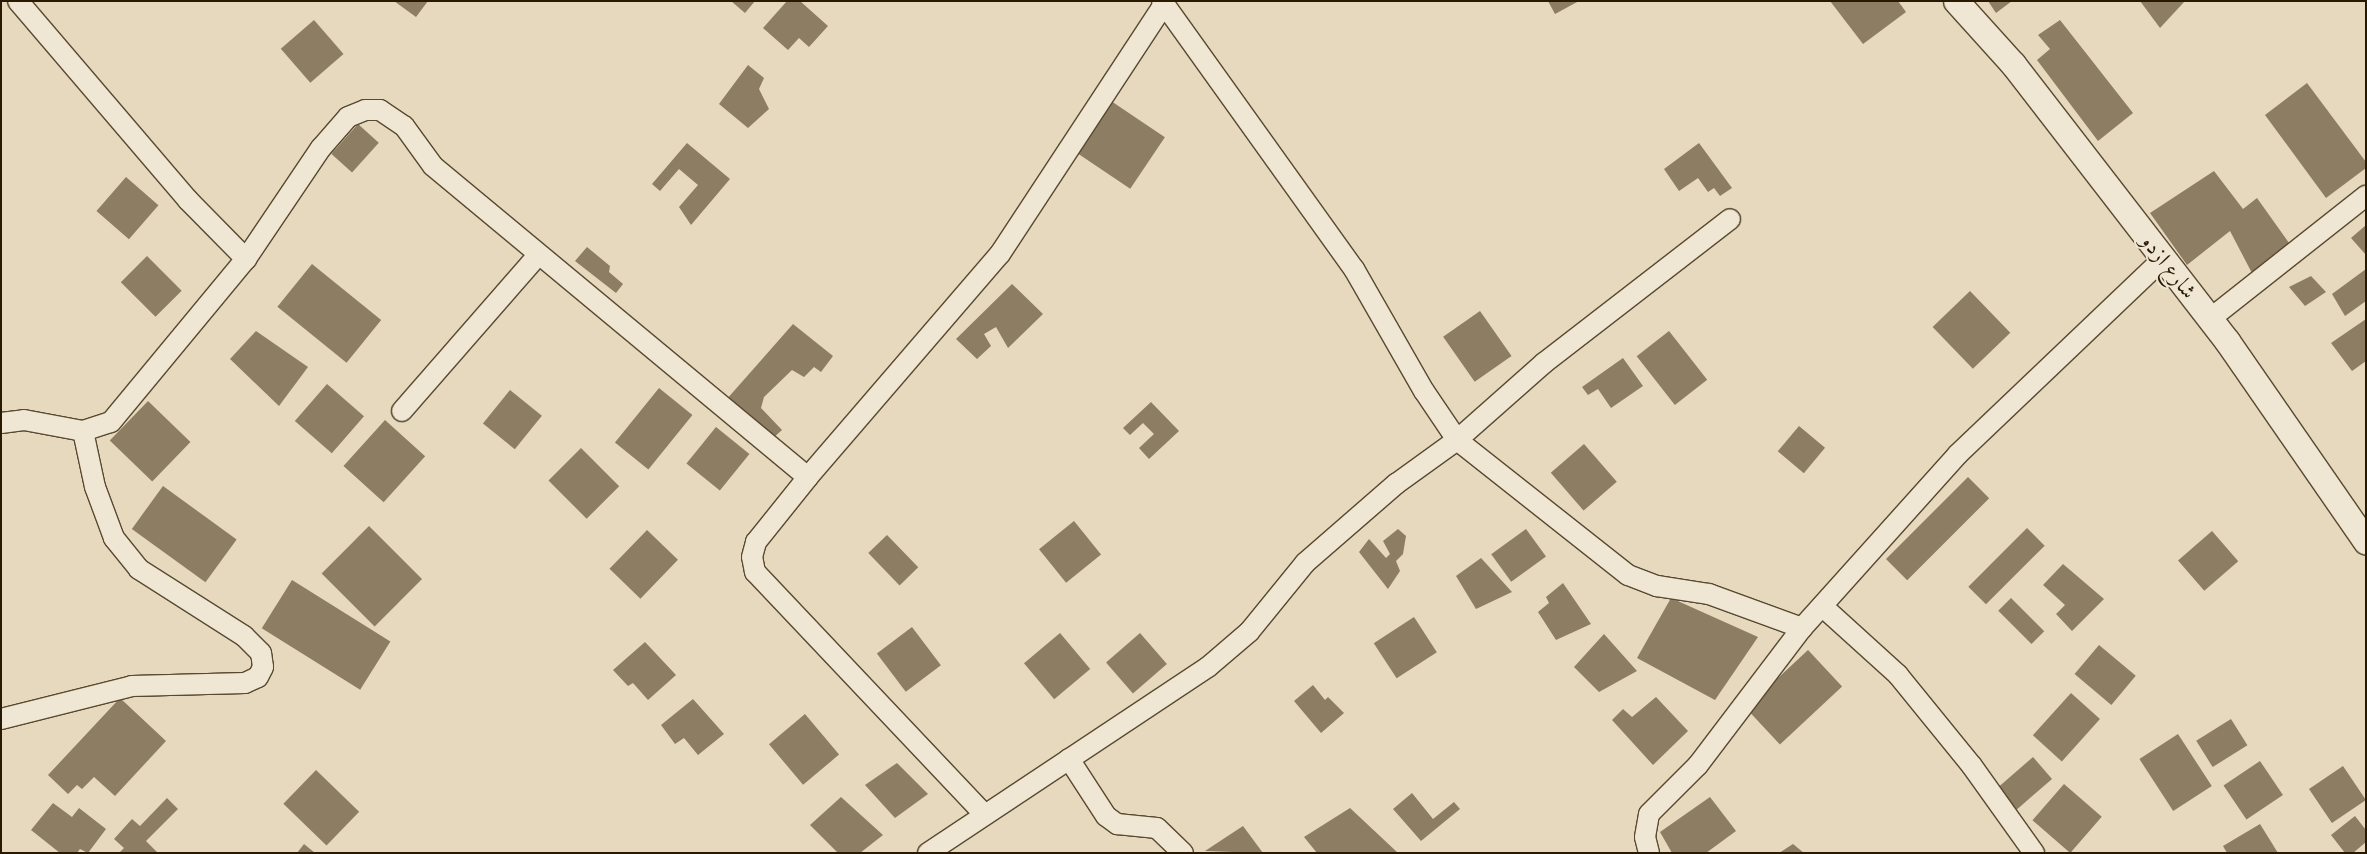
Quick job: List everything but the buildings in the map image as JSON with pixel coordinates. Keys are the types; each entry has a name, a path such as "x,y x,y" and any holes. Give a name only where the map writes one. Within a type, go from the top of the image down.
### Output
{"street":[{"path":"18,1 188,200 246,259"},
{"name":"شارع ازدو","path":"1956,1 2013,64 2210,319 2366,542"},
{"path":"984,814 755,572 752,557 756,542 808,478 1000,254 1163,2 1354,269 1424,391 1457,440 1628,575 1657,586 1709,594 1802,628"},
{"path":"1,423 24,420 83,431 111,422 246,259 321,148 348,117 365,110 380,110 404,126 433,166 808,478"},
{"path":"2210,319 2366,196"},
{"path":"928,853 1208,667 1249,632 1305,563 1396,484 1457,440 1544,363 1730,219"},
{"path":"402,410 538,255"},
{"path":"1649,853 1645,837 1649,814 1698,765 1802,628 1958,454 2163,259"},
{"path":"1,719 132,686 245,683 258,676 263,667 261,653 244,636 140,570 114,538 94,487 83,431"},
{"path":"1822,606 1898,675 1972,766 2034,853"},
{"path":"1070,758 1106,816 1117,824 1157,828 1183,853"}]}
